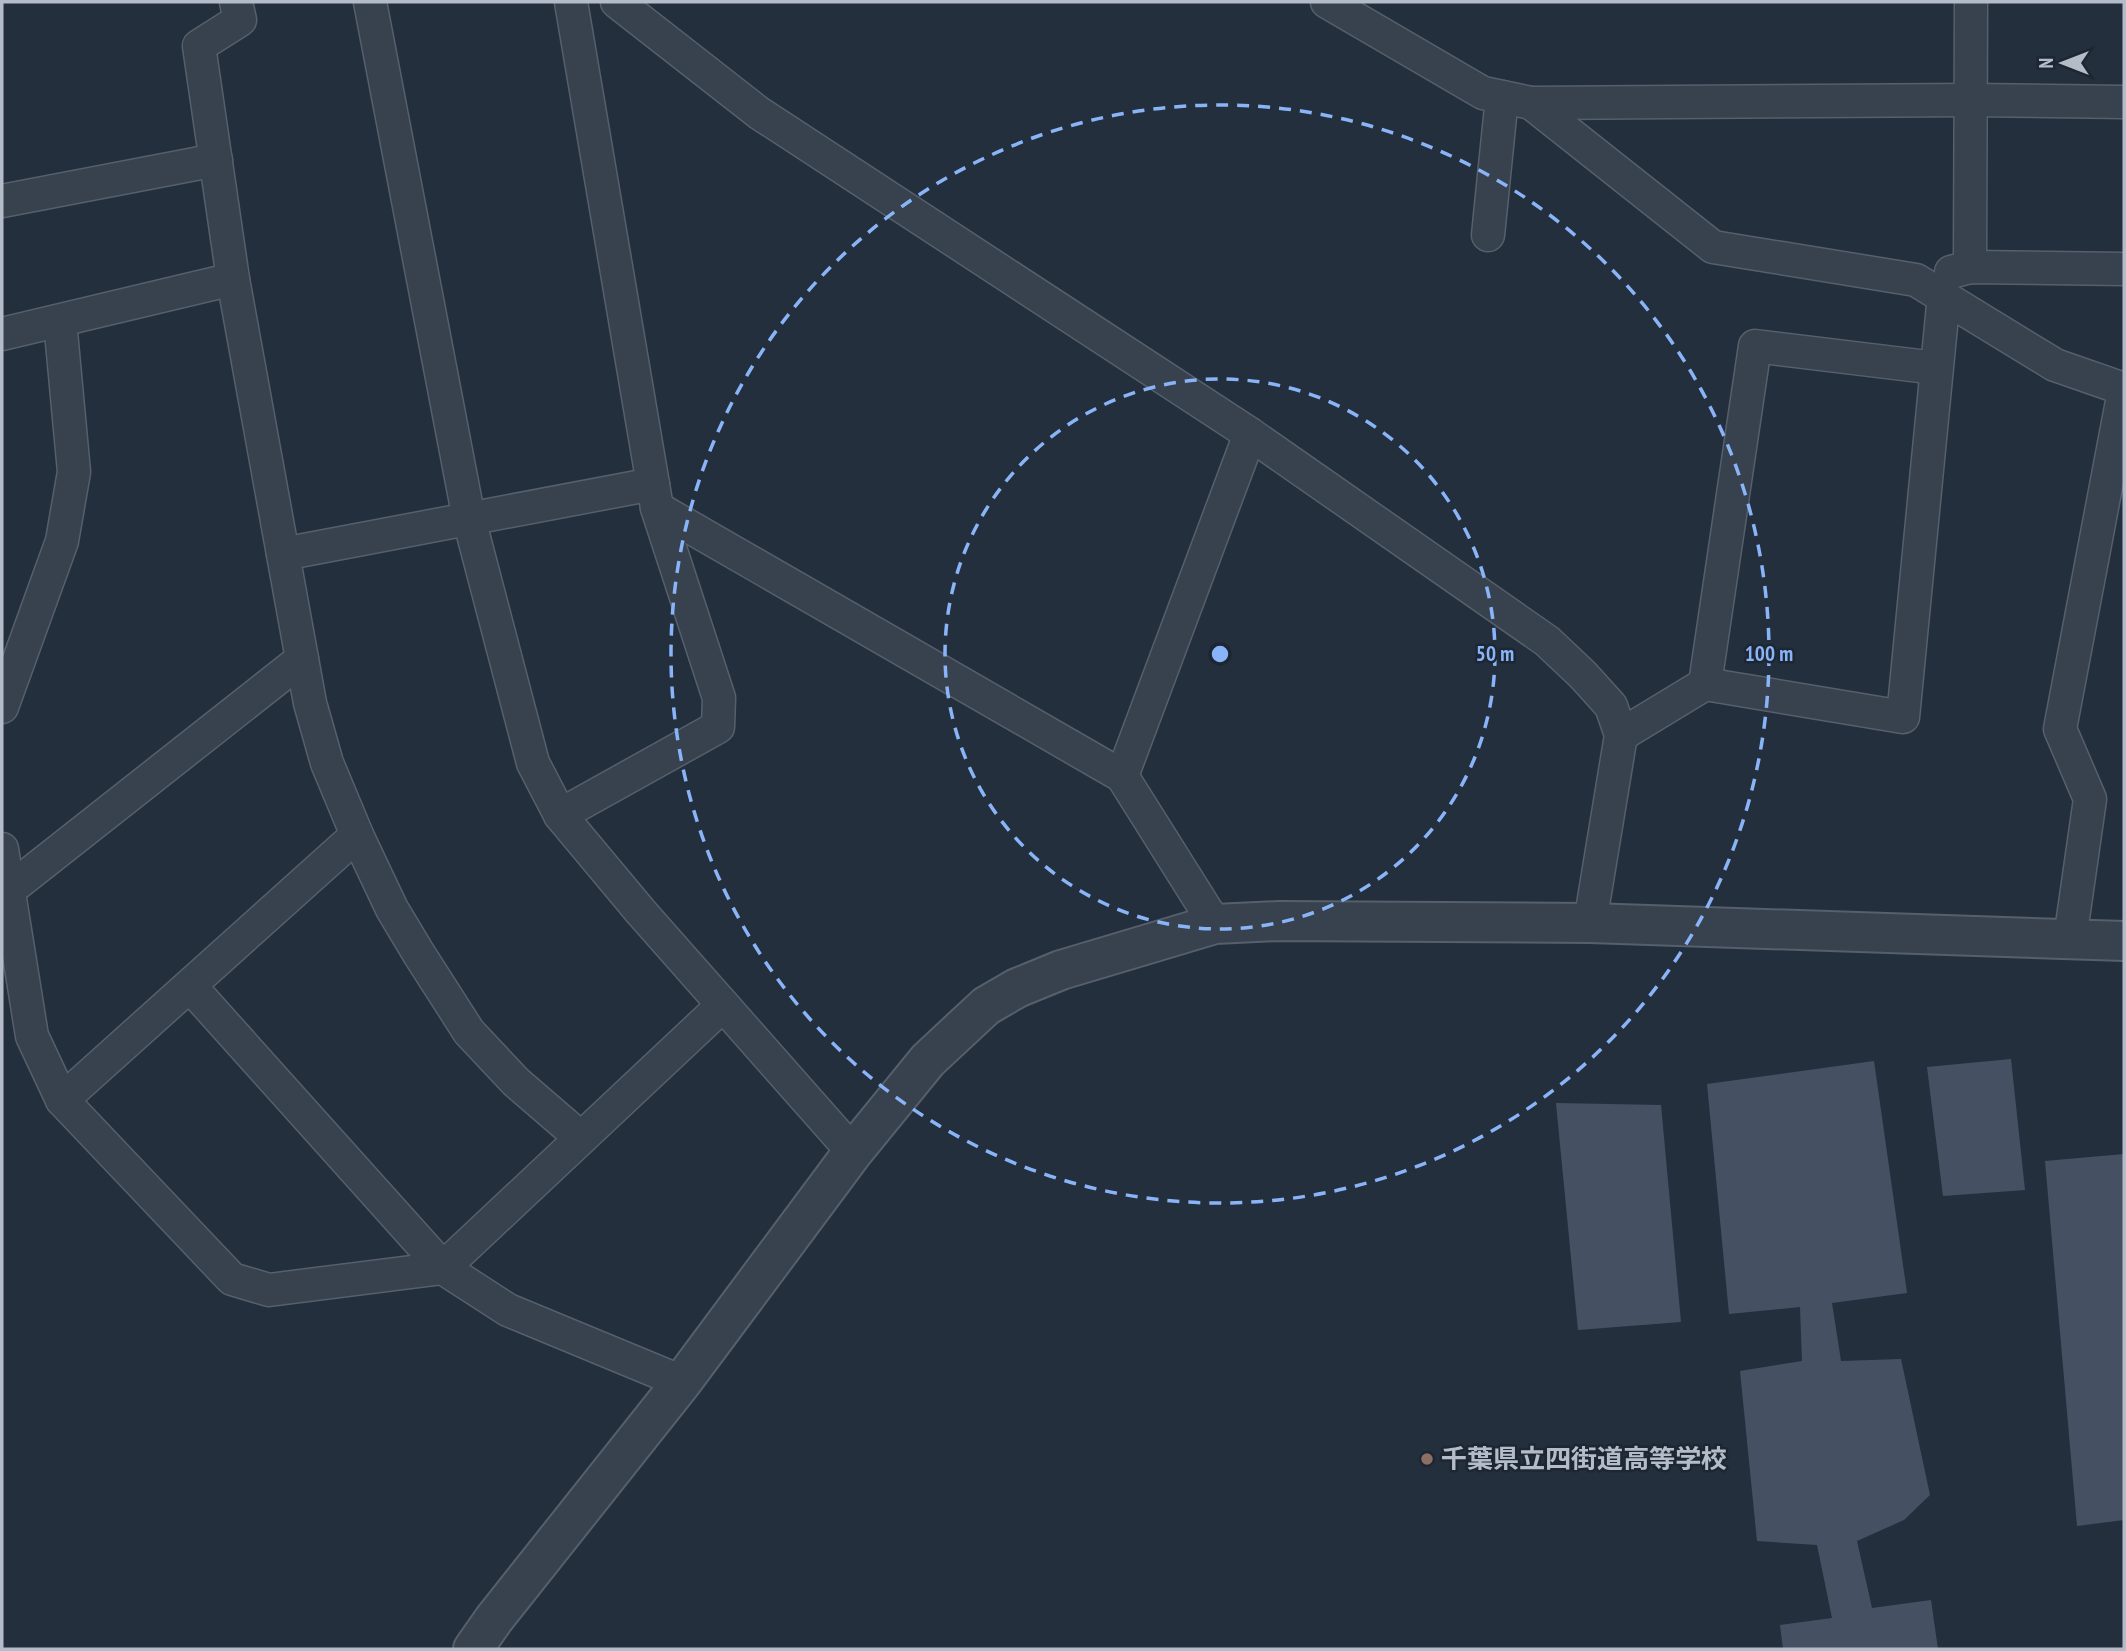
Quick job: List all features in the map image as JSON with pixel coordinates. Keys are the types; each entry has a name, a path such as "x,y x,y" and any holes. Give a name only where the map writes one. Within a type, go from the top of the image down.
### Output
{"street":[{"path":"236,2 240,20 199,46 233,279 310,703 327,763 392,909 469,1032 516,1082 582,1138"},
{"path":"370,2 469,519 533,763 559,816 853,1152"},
{"path":"559,816 718,727 719,698 655,496 571,2"},
{"path":"617,2 759,113 1250,434 1547,641 1583,675 1611,706 1621,735 1590,923"},
{"path":"1327,2 1483,93 1516,100 2124,102"},
{"path":"1970,267 1971,2"},
{"path":"1488,234 1516,100"},
{"path":"1516,100 1713,247 1916,280 2055,365 2124,390 2060,729 2090,799 2070,939"},
{"path":"2,201 216,160"},
{"path":"1916,280 1970,267 2124,269"},
{"path":"3,325 60,321 233,279"},
{"path":"1621,735 1705,684 1903,718 1944,295"},
{"path":"2,707 62,541 74,472 60,321"},
{"path":"1705,684 1755,346 1936,368"},
{"path":"1122,776 1250,434"},
{"path":"284,554 469,519 655,496 1122,776 1215,924"},
{"path":"9,890 302,659"},
{"path":"62,1100 357,835"},
{"path":"2,849 32,1036 62,1100 232,1279 269,1290 443,1268 723,1005"},
{"path":"473,1649 682,1382 853,1152 928,1060 986,1006 1017,988 1061,970 1215,924 1279,921 1590,923 2124,941"},
{"path":"190,986 443,1268 508,1310 682,1382"}],"building":[{"path":"2011,1059 2025,1190 1943,1196 1927,1067"},
{"path":"1874,1061 1907,1293 1832,1303 1841,1361 1901,1359 1930,1495 1904,1520 1857,1541 1872,1608 1931,1600 1938,1649 1783,1649 1780,1625 1832,1618 1817,1545 1757,1541 1740,1371 1802,1361 1800,1307 1729,1314 1707,1084"},
{"path":"1556,1103 1661,1105 1681,1322 1578,1330"},
{"path":"2124,1154 2124,1520 2077,1526 2045,1161"}],"place":[{"name":"千葉県立四街道高等学校","path":"1427,1459"}]}
